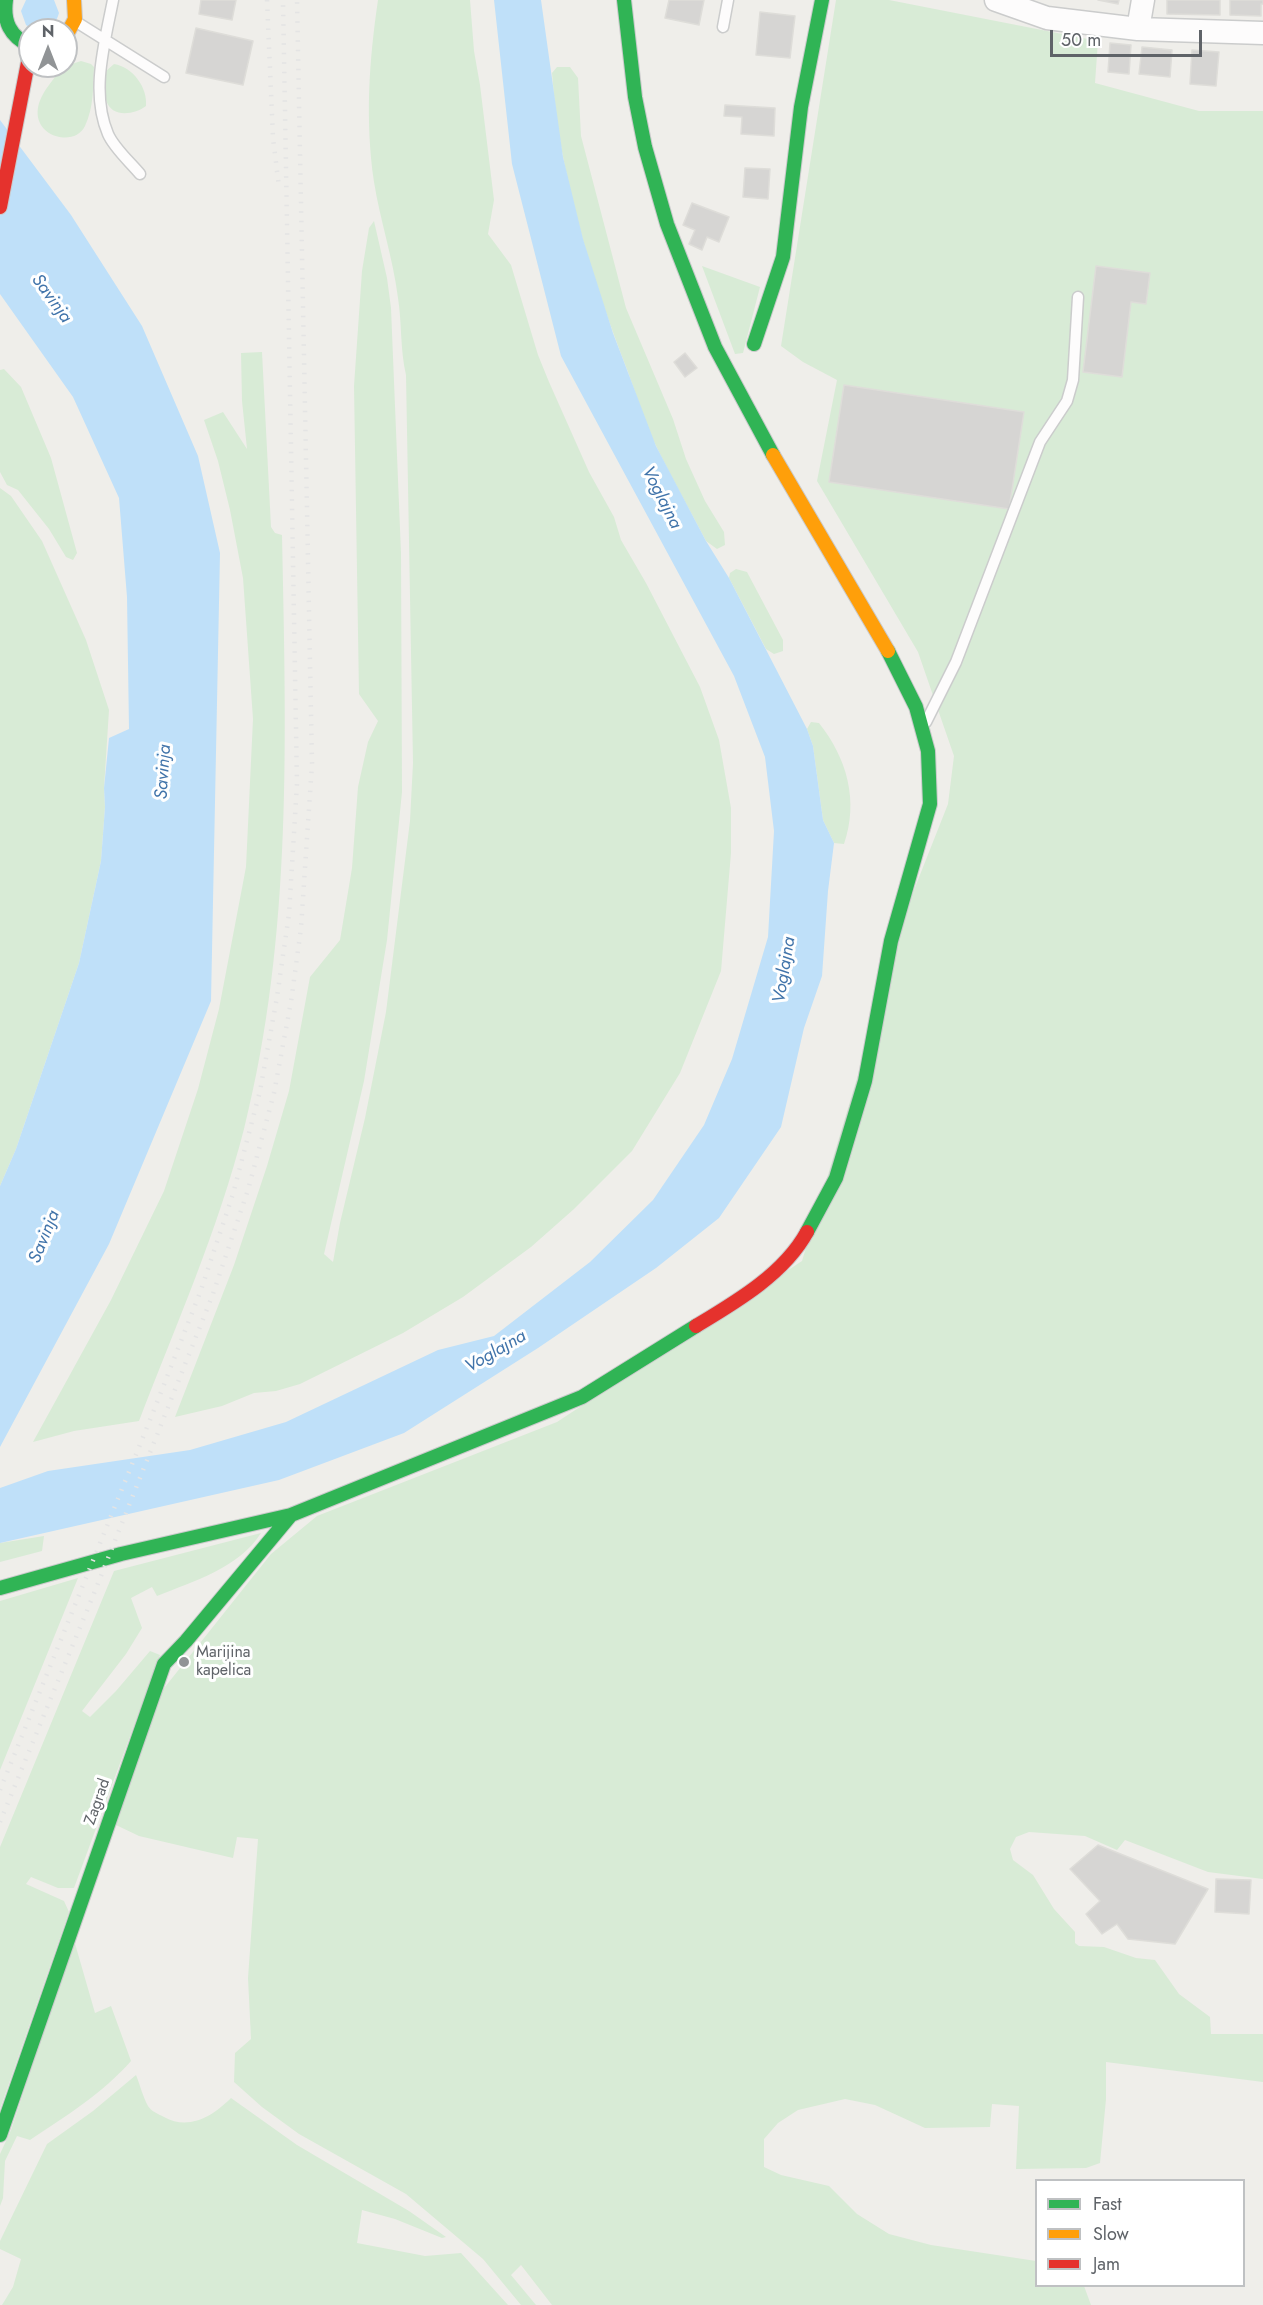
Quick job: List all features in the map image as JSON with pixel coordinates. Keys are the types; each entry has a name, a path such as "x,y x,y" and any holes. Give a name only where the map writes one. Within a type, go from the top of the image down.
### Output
{"street":[{"path":"6,0 4,12 6,24 18,39"},
{"path":"74,0 75,18"},
{"path":"0,1588 121,1554 291,1515 582,1397 734,1303 764,1280 797,1250 836,1178 865,1082 891,941 930,804 928,751 916,707 890,655 786,479 715,347 667,224 645,147 635,97 624,0"},
{"path":"754,344 783,257 801,107 822,0"},
{"path":"996,0 1047,18 1138,29 1263,33"},
{"path":"1138,29 1143,0"},
{"path":"0,207 24,78"},
{"name":"Zagrad","path":"0,2135 164,1664 186,1641 291,1515"}],"lane":[{"path":"113,0 105,39 99,102 108,135 140,174"},
{"path":"723,27 728,0"},
{"path":"78,23 164,77"},
{"path":"922,730 956,662 1040,442 1067,401 1073,380 1078,297"}],"green space":[{"path":"378,0 470,0 474,51 494,200 488,234 511,265 538,355 549,382 589,472 614,517 621,540 700,687 719,740 731,808 731,853 721,971 680,1073 632,1151 574,1209 531,1247 463,1297 403,1333 300,1384 276,1391 254,1393 222,1406 175,1417 234,1265 267,1166 289,1091 310,977 340,940 352,868 358,787 368,742 378,721 359,694 354,386 362,271 369,228 374,221 387,278 391,308 401,553 402,792 387,940 364,1081 324,1254 333,1262 386,1012 410,821 413,763 406,375 396,283 371,159 370,68"},
{"path":"836,0 889,0 1098,41 1095,83 1199,111 1263,111 1263,1879 1208,1872 1125,1840 1117,1850 1085,1836 1029,1832 1016,1837 1010,1849 1013,1860 1033,1875 1054,1909 1075,1932 1075,1943 1079,1946 1104,1947 1136,1958 1155,1960 1179,1994 1210,2017 1211,2034 1263,2034 1263,2082 1106,2062 1106,2099 1100,2163 1086,2168 1016,2169 1019,2106 992,2104 990,2127 925,2128 875,2105 845,2099 798,2110 778,2123 764,2139 764,2167 781,2175 829,2186 857,2214 889,2234 931,2245 1035,2261 1035,2287 1084,2287 1091,2305 552,2305 521,2265 511,2275 536,2305 521,2305 483,2259 406,2194 299,2134 262,2107 234,2082 235,2053 251,2039 248,1978 258,1839 237,1837 233,1858 139,1836 116,1825 161,1692 271,1554 317,1516 557,1422 802,1261 912,895 948,804 954,756 918,652 817,481 837,380 803,362 781,346"},
{"path":"81,61 94,67 90,112 79,134 59,137 49,133 41,125 38,115 40,101 55,78 78,78 78,62"},
{"path":"114,64 127,69 138,79 145,92 146,106 123,113 109,106 105,93 106,71"},
{"path":"557,67 570,67 578,78 581,136 626,308 673,419 686,459 705,501 724,532 725,545 717,549 706,541 653,439 602,299 569,187 552,73"},
{"path":"702,266 760,287 743,353 735,354"},
{"path":"262,352 271,527 275,533 282,535 285,759 279,908 260,1056 244,1129 222,1204 139,1421 74,1431 33,1442 111,1300 164,1191 198,1089 219,1009 246,867 253,719 243,578 218,461 204,420 223,412 247,449 242,401 241,353"},
{"path":"4,369 21,387 51,458 77,553 73,560 66,557 49,529 18,490 7,485 0,472 0,370"},
{"path":"0,488 11,496 42,541 86,640 109,710 101,861 79,963 16,1149 0,1186"},
{"path":"736,569 747,572 783,640 783,651 774,654 766,649 729,578 730,573"},
{"path":"811,722 819,723 829,736 848,780 850,812 844,844 834,843 823,820 813,746 807,729"},
{"path":"261,1533 241,1556 215,1572 157,1596 152,1587 131,1598 142,1628 126,1654 82,1711 90,1717 150,1651 160,1655 74,1888 58,1888 31,1877 26,1884 64,1901 69,1912 0,2109 0,1847 114,1571"},
{"path":"44,1536 42,1551 0,1562 0,1543"},
{"path":"78,1578 0,1770 0,1601"},
{"path":"74,1940 95,2013 111,2006 131,2061 96,2094 30,2140 17,2136 5,2161 3,2198 0,2206 0,2154 11,2130"},
{"path":"136,2075 149,2108 173,2121 191,2122 208,2116 231,2098 297,2145 409,2211 446,2237 442,2238 395,2219 362,2210 357,2243 425,2256 461,2253 508,2305 2,2305 13,2287 21,2259 0,2249 0,2241 47,2144 93,2111"}],"water":[{"path":"26,0 54,0 59,13 57,18 24,18 21,11"},
{"name":"Voglajna","path":"494,0 541,0 563,157 583,239 613,333 656,446 706,541 729,578 807,729 813,746 823,820 834,843 822,976 804,1028 781,1127 719,1218 656,1268 538,1348 404,1433 279,1480 0,1543 0,1488 48,1471 190,1450 286,1422 438,1350 494,1336 590,1262 653,1200 704,1125 732,1059 768,937 774,831 765,757 734,676 561,356 512,164"},
{"name":"Savinja","path":"0,120 71,215 142,326 198,456 220,553 211,1001 109,1244 0,1447 0,1186 16,1149 79,963 101,861 109,738 129,729 127,597 119,498 73,397 0,294"}],"building":[{"path":"201,0 236,0 232,20 199,14"},
{"path":"669,0 704,0 699,25 665,18"},
{"path":"1098,0 1119,0 1118,4"},
{"path":"1167,0 1220,0 1220,15 1167,14"},
{"path":"1230,0 1263,0 1261,16 1230,15"},
{"path":"760,12 795,16 790,58 756,55"},
{"path":"196,28 253,41 243,85 186,73"},
{"path":"1110,43 1131,45 1129,74 1108,72"},
{"path":"1142,47 1172,50 1170,77 1139,74"},
{"path":"1192,50 1219,52 1216,86 1190,84"},
{"path":"725,105 775,108 774,136 741,134 742,117 724,116"},
{"path":"745,168 770,169 768,199 743,197"},
{"path":"692,203 729,217 719,242 707,237 702,250 689,244 695,230 683,225"},
{"path":"1096,266 1150,273 1146,304 1131,302 1122,377 1083,372"},
{"path":"685,353 697,368 685,377 674,362"},
{"path":"844,385 1024,412 1009,509 829,482"},
{"path":"1098,1845 1208,1889 1175,1944 1128,1939 1117,1924 1102,1934 1086,1914 1100,1901 1070,1869"},
{"path":"1216,1879 1251,1880 1249,1914 1215,1912"}],"railway":[{"path":"267,0 273,138 279,187"},
{"path":"0,1790 201,1290 233,1194 260,1091 277,997 289,914 297,784 283,0"},
{"path":"0,1822 213,1294 248,1190 274,1093 291,1002 301,928 312,764 297,0"}],"traffic: fast":[{"path":"6,0 7,22 18,39"},
{"path":"624,0 635,97 645,147 667,224 715,347 773,455"},
{"path":"754,344 783,257 801,107 822,0"},
{"path":"807,1232 836,1178 865,1081 891,941 930,804 928,751 916,707 888,651"},
{"path":"0,1588 121,1554 291,1515 582,1397 696,1326"},
{"path":"0,2135 164,1664 186,1641 291,1515"}],"traffic: slow":[{"path":"74,0 75,18"},
{"path":"773,455 888,651"}],"traffic: jam":[{"path":"0,207 25,78"},
{"path":"696,1326 758,1286 786,1261 807,1232"}],"place":[{"name":"Marijina kapelica","path":"184,1662"}]}
